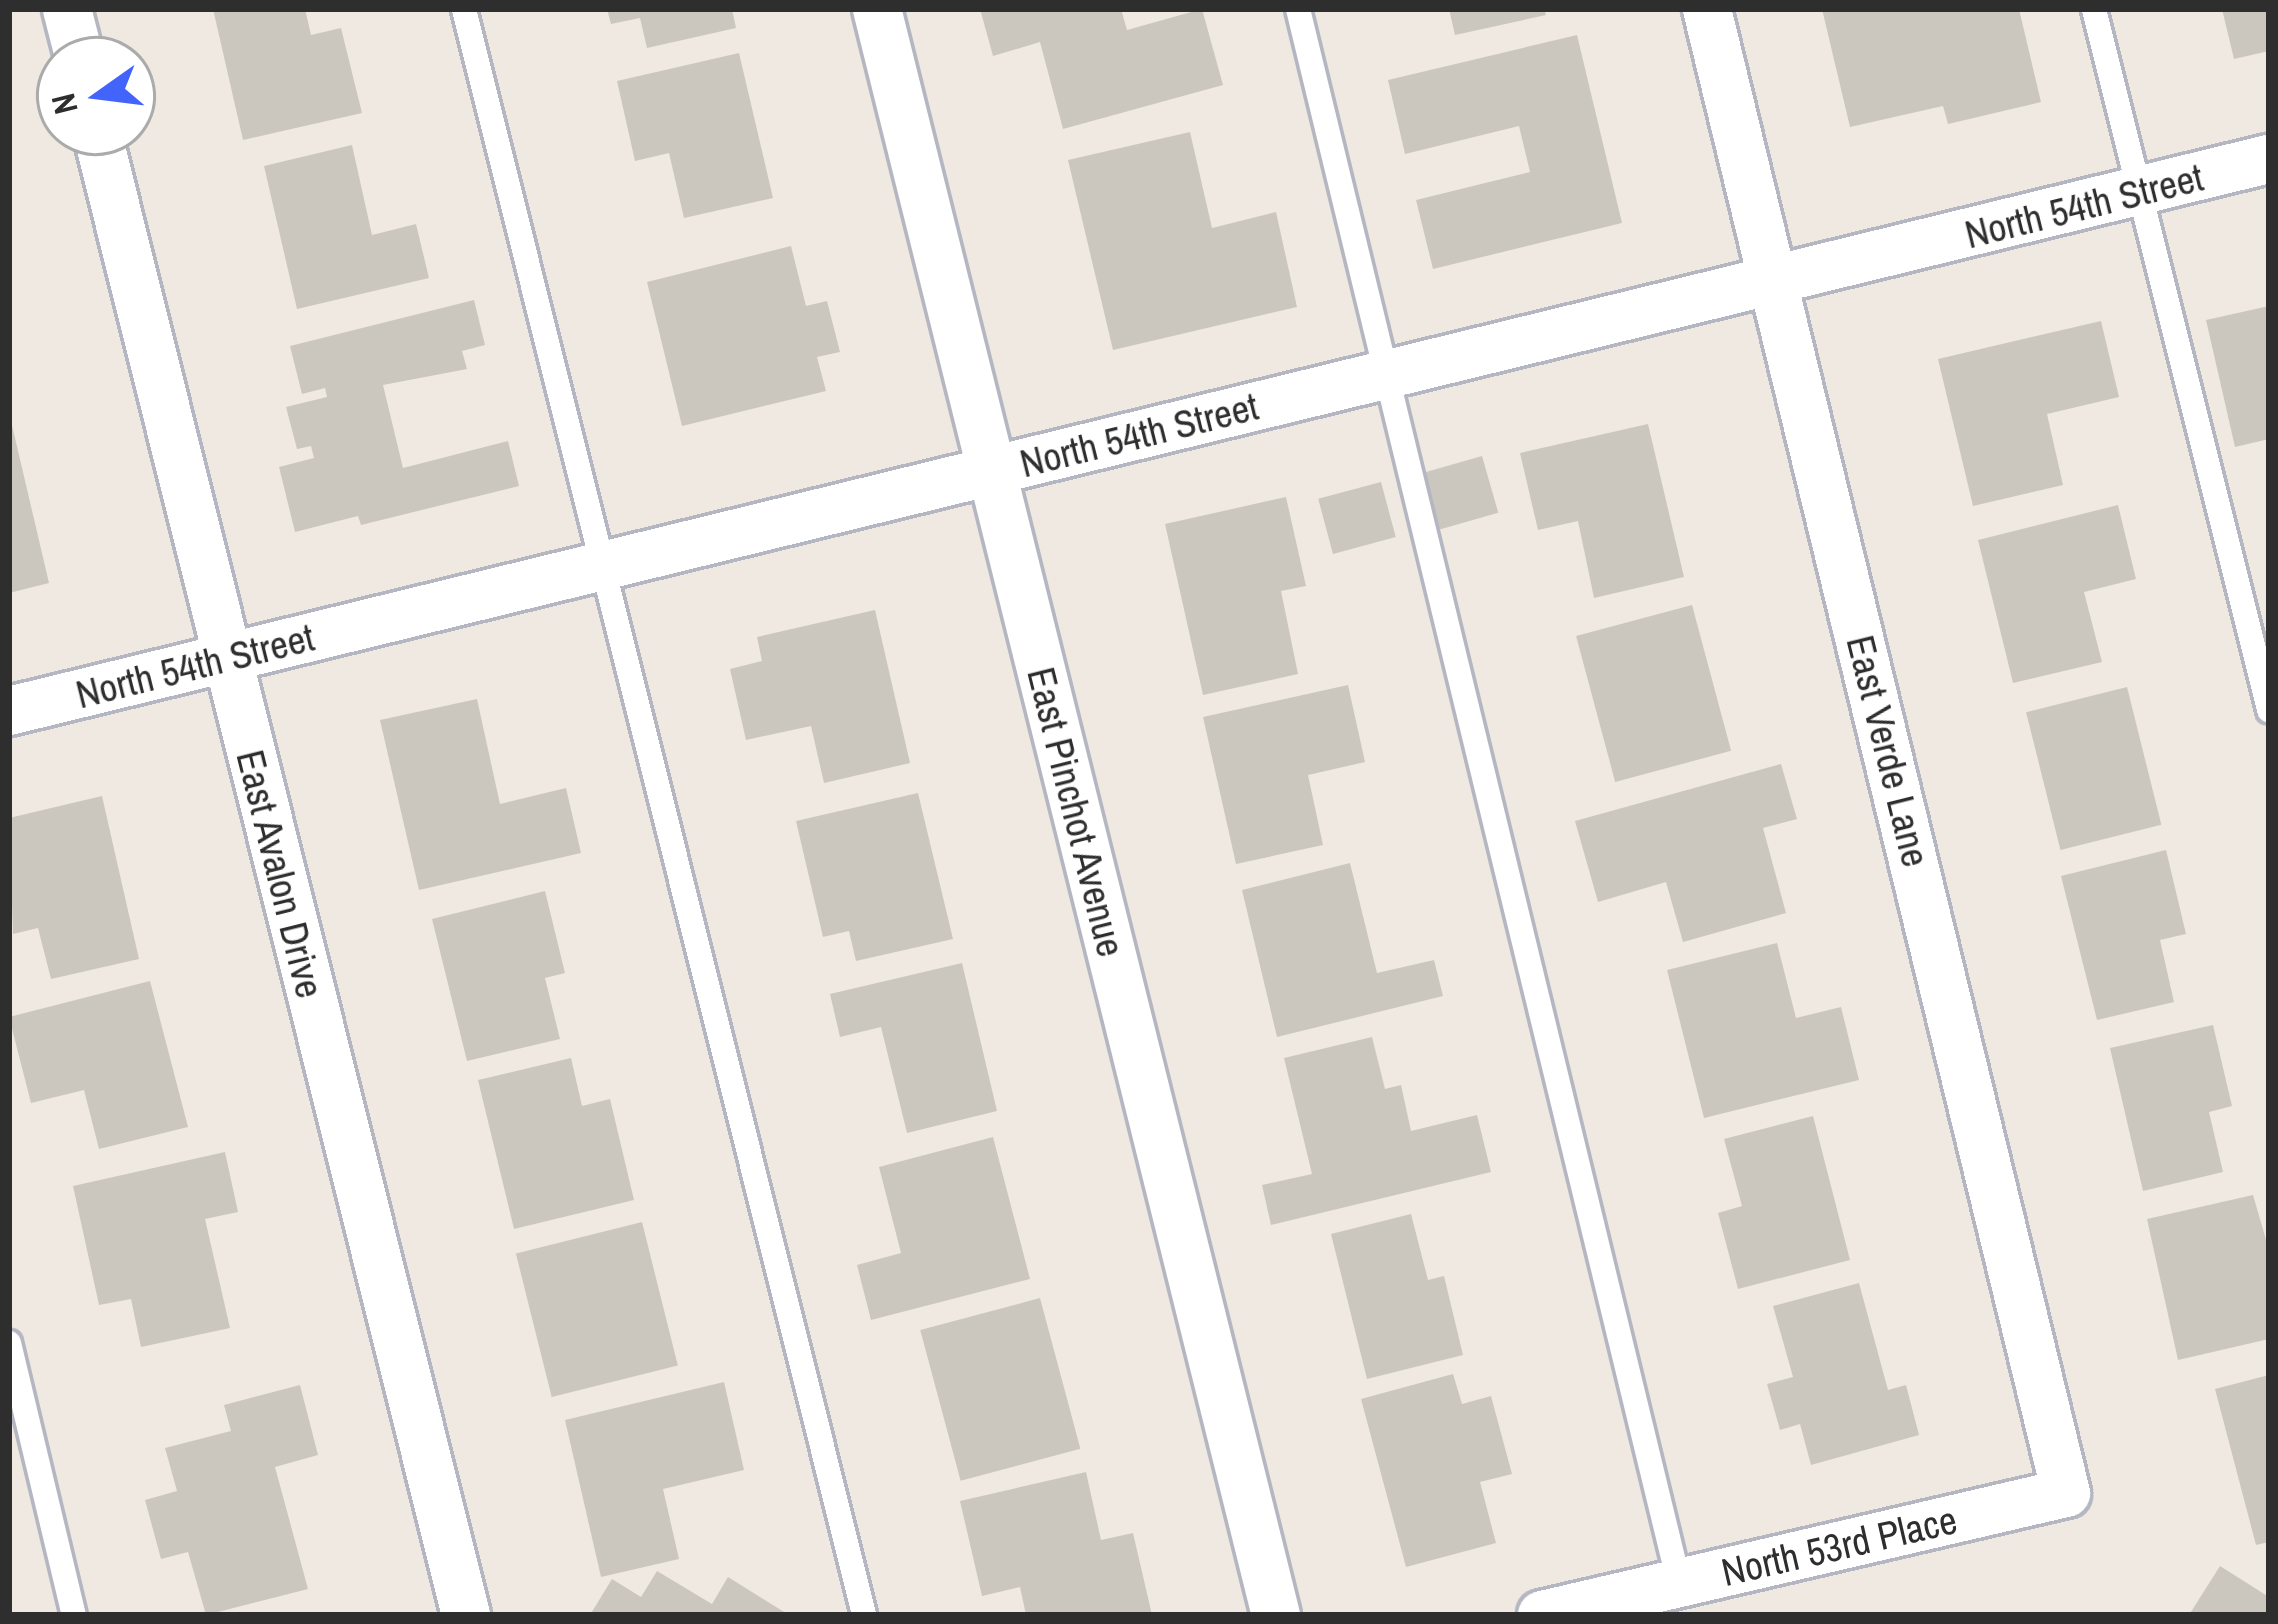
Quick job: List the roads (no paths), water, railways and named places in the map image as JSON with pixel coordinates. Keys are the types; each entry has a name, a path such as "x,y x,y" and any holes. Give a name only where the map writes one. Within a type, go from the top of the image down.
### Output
{"street":[{"name":"East Pinchot Avenue","path":"878,9 1276,1615"},
{"name":"East Verde Lane","path":"1707,9 2066,1493"},
{"name":"East Avalon Drive","path":"103,156 466,1615"},
{"name":"North 54th Street","path":"9,711 2269,159"},
{"name":"North 53rd Place","path":"1542,1615 2066,1493"}],"lane":[{"path":"464,9 599,566 864,1615"},
{"path":"1298,9 1679,1583"},
{"path":"2094,9 2269,710"},
{"path":"9,1343 74,1615"}]}
